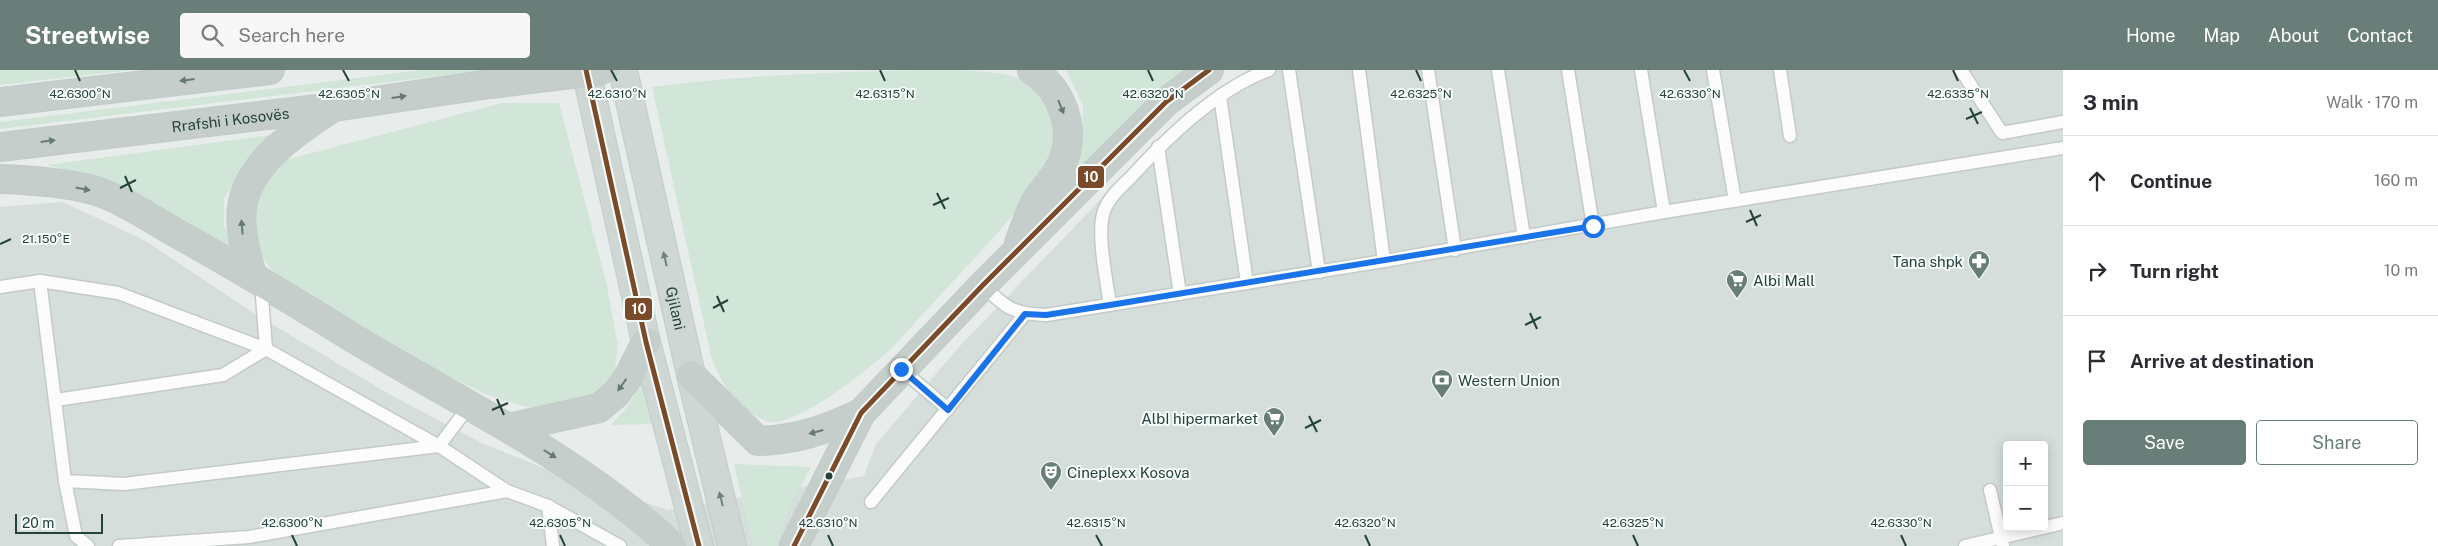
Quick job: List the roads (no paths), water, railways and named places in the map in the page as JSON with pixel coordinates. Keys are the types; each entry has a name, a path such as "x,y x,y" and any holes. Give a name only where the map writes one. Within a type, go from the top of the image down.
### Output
{"highway":[{"path":"0,102 270,70"},
{"name":"Rrafshi i Kosovës","path":"0,147 334,107 490,84 604,70"},
{"path":"1015,253 1035,203 1063,162 1068,143 1068,128 1059,100 1043,77 1032,70"},
{"path":"794,546 861,413 983,285 1166,102 1209,70"},
{"path":"256,278 244,247 242,206 248,188 267,159 301,129 334,107"},
{"path":"0,178 52,182 93,190 128,205 256,278 509,428 608,492 672,546"},
{"path":"509,428 599,408 616,394 629,376 646,342"},
{"path":"691,375 758,441 786,440 826,430 861,413"}],"main road":[{"path":"586,70 646,342 698,546"},
{"name":"Gjilani","path":"623,70 691,375 732,546"}],"lane":[{"path":"1110,305 1100,225 1104,210 1113,195 1158,147 1220,96 1243,82 1269,70"},
{"path":"1289,70 1319,272"},
{"path":"1359,70 1384,262"},
{"path":"1428,70 1455,250"},
{"path":"1498,70 1524,237"},
{"path":"1568,70 1593,226"},
{"path":"1641,70 1664,212"},
{"path":"1713,70 1735,201"},
{"path":"1780,70 1790,136"},
{"path":"1961,70 2002,133 2063,122"},
{"path":"1220,96 1247,283"},
{"path":"1158,147 1180,294"},
{"path":"983,285 1000,303 1012,310 1025,314 1046,315 1384,262 1664,212 2063,148"},
{"path":"256,278 266,349"},
{"path":"40,281 65,481 76,536 88,546"},
{"path":"0,287 40,281 118,293 266,349 439,446 507,491 548,506 620,546"},
{"path":"872,502 1025,314"},
{"path":"56,400 223,375 266,349"},
{"path":"901,369 948,410"},
{"path":"65,481 124,484 439,446 469,406"},
{"path":"1990,490 2002,542"},
{"path":"119,546 249,537 507,491"},
{"path":"548,506 553,546"},
{"path":"1965,546 2002,542 2063,523"}],"place":[{"name":"Tana shpk","path":"1979,280"},
{"name":"Albi Mall","path":"1737,299"},
{"name":"Western Union","path":"1442,399"},
{"name":"AlbI hipermarket","path":"1274,437"},
{"name":"Cineplexx Kosova","path":"1051,491"}]}
